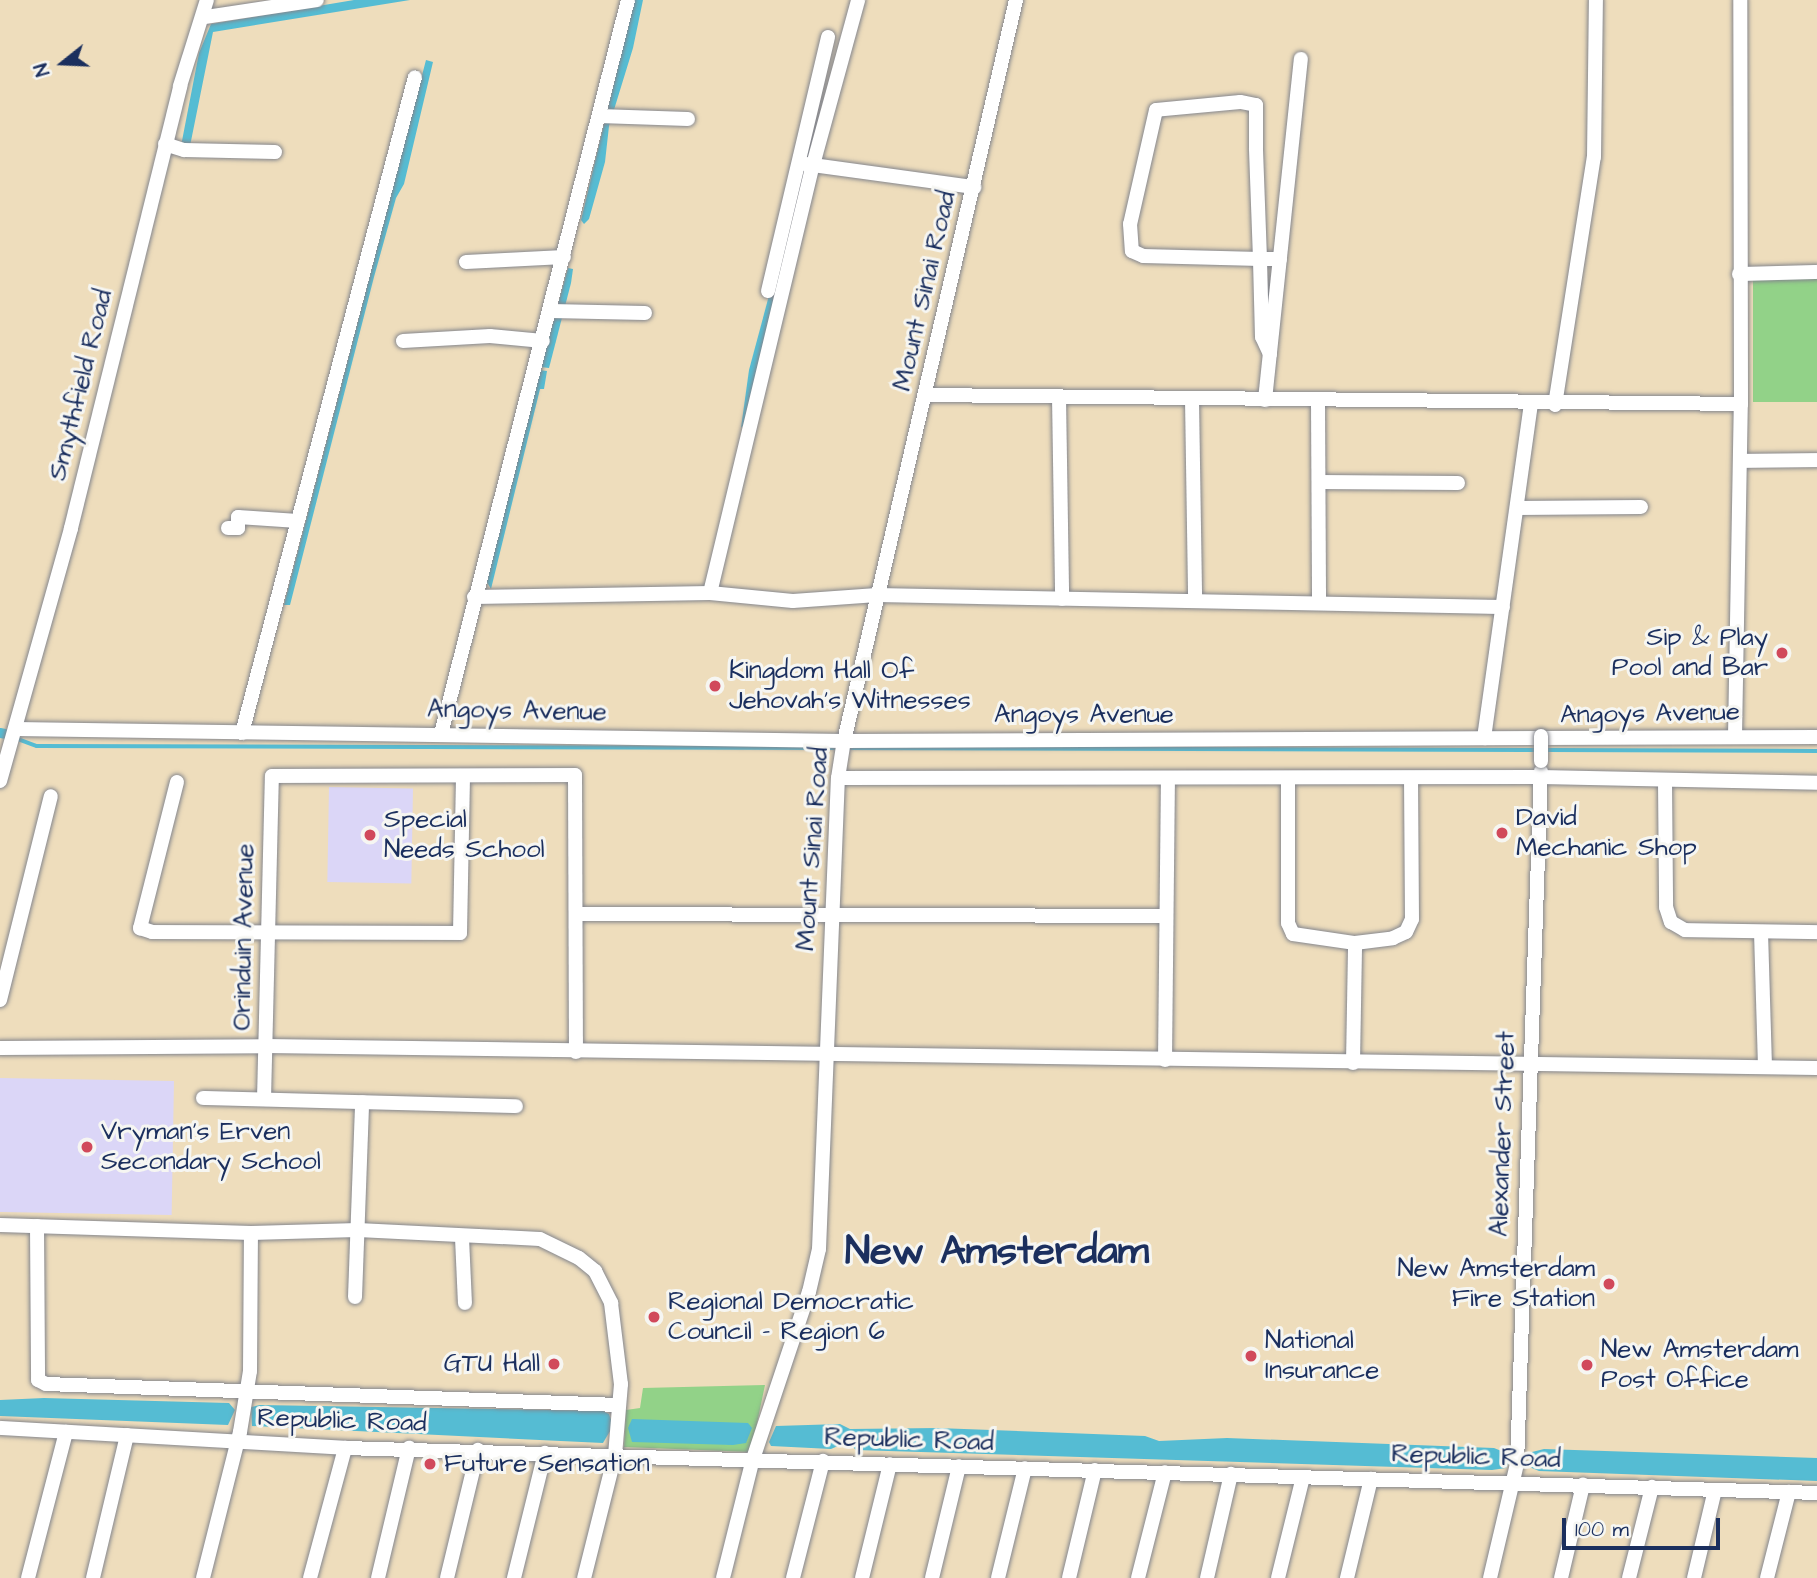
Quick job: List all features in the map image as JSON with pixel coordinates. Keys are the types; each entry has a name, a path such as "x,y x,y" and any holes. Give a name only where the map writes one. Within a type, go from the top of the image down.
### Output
{"street":[{"name":"Smythfield Road","path":"0,781 4,750 15,729 71,528 165,144 208,0"},
{"path":"205,17 317,0"},
{"path":"441,734 474,597 543,341 556,312 564,257 628,0"},
{"path":"768,290 858,0"},
{"name":"Mount Sinai Road","path":"723,1578 753,1459 809,1292 819,1249 838,778 877,595 926,395 1016,0"},
{"path":"1555,405 1594,157 1596,0"},
{"path":"1735,737 1741,404 1740,0"},
{"path":"710,593 806,164 828,37"},
{"path":"1265,400 1301,59"},
{"path":"242,733 415,77"},
{"path":"1270,354 1262,337 1260,259 1256,105 1240,102 1156,110 1130,224 1132,251 1143,256 1260,259 1280,259"},
{"path":"599,116 688,119"},
{"path":"165,144 184,150 275,152"},
{"path":"806,164 974,187"},
{"path":"466,262 564,257"},
{"path":"1740,274 1817,272"},
{"path":"556,312 645,313"},
{"path":"403,341 490,336 543,341"},
{"path":"926,395 1555,405 1741,404"},
{"path":"1059,397 1062,599"},
{"path":"1192,400 1195,601"},
{"path":"1318,402 1319,603"},
{"path":"1484,738 1531,404"},
{"path":"1740,461 1817,460"},
{"path":"1319,482 1458,483"},
{"path":"1517,508 1641,508"},
{"path":"228,528 237,528 238,517 298,521"},
{"path":"474,597 710,593 793,601 877,595 1503,607"},
{"name":"Angoys Avenue","path":"15,729 441,734 843,749 1484,738 1817,737"},
{"name":"Alexander Street","path":"1490,1578 1513,1482 1543,738"},
{"path":"177,782 140,928 152,932 460,933 463,776 575,775 578,914 576,1052"},
{"name":"Orinduin Avenue","path":"264,1099 272,776 463,776"},
{"path":"838,778 1541,778 1817,783"},
{"path":"1288,780 1289,923 1293,934 1300,939 1355,943 1406,932 1412,919 1411,779"},
{"path":"1165,1060 1168,780"},
{"path":"1665,781 1666,907 1671,922 1685,930 1817,932"},
{"path":"0,1000 51,796"},
{"path":"578,914 1166,916"},
{"path":"1761,932 1765,1066"},
{"path":"1353,1063 1355,943"},
{"path":"0,1048 266,1046 1817,1068"},
{"path":"204,1098 516,1106"},
{"path":"355,1297 362,1102"},
{"path":"0,1225 251,1233 358,1230 462,1238 540,1239 595,1271 611,1303 619,1349 619,1405 615,1455 584,1578"},
{"path":"37,1226 38,1380 46,1384 247,1394 619,1405"},
{"path":"203,1578 247,1394 251,1233"},
{"path":"462,1238 465,1303"},
{"name":"Republic Road","path":"0,1429 345,1448 545,1452 1817,1493"},
{"path":"28,1578 66,1432"},
{"path":"93,1578 127,1435"},
{"path":"310,1578 345,1448"},
{"path":"378,1578 409,1448"},
{"path":"447,1578 478,1450"},
{"path":"514,1578 545,1452"},
{"path":"793,1578 823,1461"},
{"path":"862,1578 890,1464"},
{"path":"932,1578 960,1466"},
{"path":"998,1578 1024,1468"},
{"path":"1069,1578 1095,1470"},
{"path":"1138,1578 1165,1472"},
{"path":"1208,1578 1231,1474"},
{"path":"1278,1578 1303,1477"},
{"path":"1346,1578 1371,1479"},
{"path":"1561,1578 1583,1485"},
{"path":"1629,1578 1652,1487"},
{"path":"1694,1578 1715,1490"},
{"path":"1767,1578 1789,1492"}],"shaded area":[{"name":"Special Needs School","path":"329,787 413,788 411,883 327,882"},
{"name":"Vryman's Erven Secondary School","path":"0,1078 174,1081 172,1215 0,1212"}],"green space":[{"path":"1753,279 1817,279 1817,402 1753,402"},
{"path":"765,1385 751,1452 624,1447 626,1410 640,1408 643,1388"}],"water":[{"path":"354,0 410,0 213,32 190,146 181,146 199,53 211,24"},
{"path":"634,0 643,0 633,48 609,126 605,162 589,219 584,224 581,220"},
{"path":"426,60 433,62 404,184 396,198 374,277 290,605 284,605"},
{"path":"803,169 746,422 741,428 749,370"},
{"path":"568,268 573,269 571,283 549,368 541,367"},
{"path":"539,370 547,371 544,389 540,389 491,589 485,579"},
{"path":"44,1398 229,1403 235,1410 228,1425 0,1416 0,1400"},
{"path":"260,1405 603,1411 609,1414 613,1426 603,1443 252,1426 251,1407"},
{"path":"632,1419 748,1423 752,1428 746,1443 733,1445 632,1442 628,1428"},
{"path":"840,1424 850,1429 937,1428 1145,1436 1159,1441 1227,1438 1494,1448 1509,1454 1509,1462 1506,1468 1492,1470 856,1450 847,1442 831,1449 771,1446 769,1442 776,1426"},
{"path":"1544,1449 1817,1458 1817,1481 1539,1471 1527,1466 1532,1452"}],"waterway":[{"path":"0,733 5,734"},
{"path":"15,738 37,746 838,748"},
{"path":"846,748 1538,750"},
{"path":"1546,750 1817,751"}],"place":[{"name":"Sip & Play Pool and Bar","path":"1782,653"},
{"name":"Kingdom Hall Of Jehovah’s Witnesses","path":"715,686"},
{"name":"David Mechanic Shop","path":"1502,833"},
{"name":"Special Needs School","path":"370,835"},
{"name":"Vryman's Erven Secondary School","path":"87,1147"},
{"name":"New Amsterdam Fire Station","path":"1609,1284"},
{"name":"Regional Democratic Council - Region 6","path":"654,1317"},
{"name":"National Insurance","path":"1251,1356"},
{"name":"GTU Hall","path":"554,1364"},
{"name":"New Amsterdam Post Office","path":"1587,1365"},
{"name":"Future Sensation","path":"430,1464"}],"district":[{"name":"New Amsterdam","path":"997,1252"}]}
